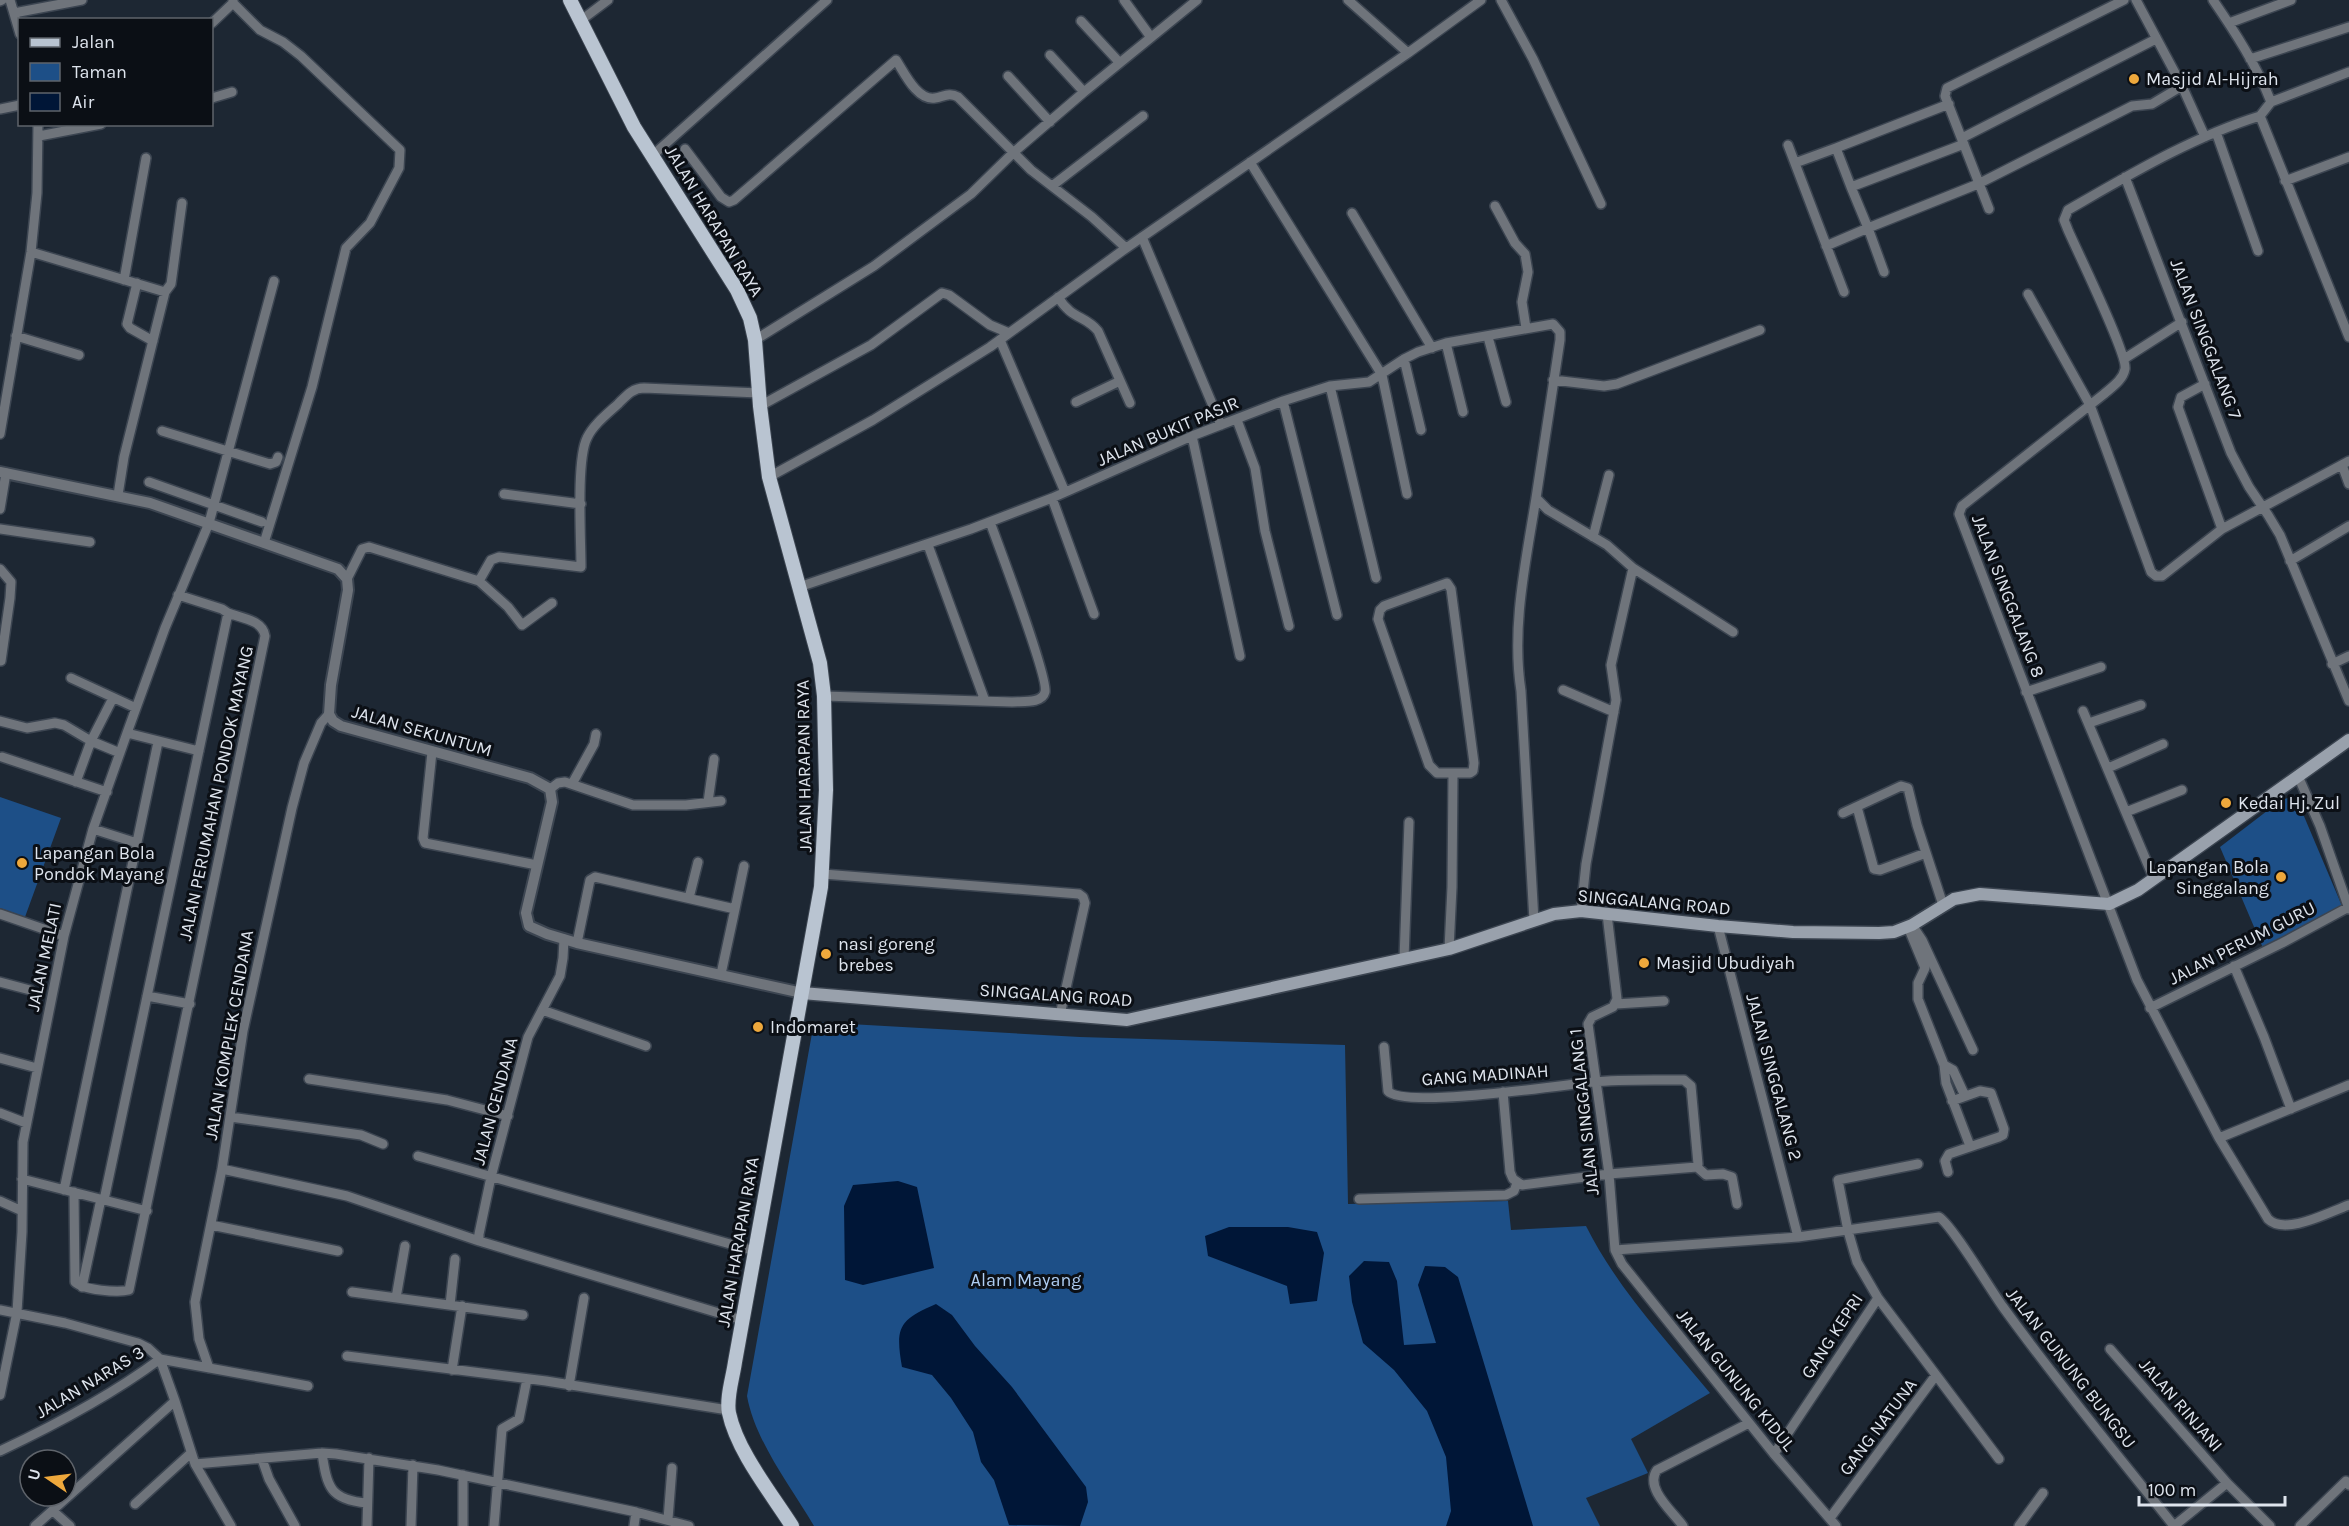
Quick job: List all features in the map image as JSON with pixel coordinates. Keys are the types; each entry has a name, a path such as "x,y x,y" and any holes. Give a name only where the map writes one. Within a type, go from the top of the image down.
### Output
{"main road":[{"name":"JALAN HARAPAN RAYA","path":"570,0 634,127 737,290 750,318 755,340 759,399 769,477 820,663 824,696 826,802 823,874 742,1320 728,1410 734,1429 748,1456 792,1526"},
{"name":"SINGGALANG ROAD","path":"802,993 1060,1015 1136,1019 1449,949 1554,914 1581,911 1793,932 1880,933 1894,932 1910,926 1954,899 1980,894 2109,904 2128,897 2349,741"}],"street":[{"path":"10,0 18,27"},
{"path":"14,13 82,0"},
{"path":"580,21 608,0"},
{"path":"653,155 827,0"},
{"path":"1124,0 1150,36"},
{"path":"755,340 891,253 971,195 1014,152 1083,92 1197,0"},
{"path":"1348,0 1408,53"},
{"path":"769,477 873,420 999,340 1126,248 1481,0"},
{"path":"1502,0 1533,59 1601,204"},
{"path":"1989,209 1945,96 1947,88 2124,0"},
{"path":"2136,0 2182,86 2205,137"},
{"path":"2213,0 2250,59 2271,102"},
{"path":"2229,23 2272,3 2291,0"},
{"path":"213,22 233,1 260,30 283,42 301,56 400,150 399,168 370,223 346,248 312,387 264,543"},
{"path":"1082,21 1119,62"},
{"path":"2250,59 2349,27"},
{"path":"1851,187 1963,141 2156,39"},
{"path":"1050,56 1083,92"},
{"path":"685,149 721,197 729,201 734,200 896,60 920,95 929,99 947,94 958,97 1031,170 1092,217 1126,248"},
{"path":"2182,322 2124,359 2064,220 2067,210 2125,177 2205,137 2260,116 2271,102 2349,72"},
{"path":"1008,76 1050,122"},
{"path":"1826,246 1978,184 2132,106 2152,104 2182,86"},
{"path":"213,98 232,92"},
{"path":"1795,163 1948,104"},
{"path":"0,109 18,105"},
{"path":"1052,186 1143,116"},
{"path":"2260,116 2348,331"},
{"path":"0,434 31,252 37,193 38,126"},
{"path":"39,136 91,126"},
{"path":"2216,132 2258,251"},
{"path":"1788,145 1844,292"},
{"path":"1836,148 1884,272"},
{"path":"2285,181 2349,157"},
{"path":"124,280 146,158"},
{"path":"1250,162 1382,375 1407,494"},
{"name":"JALAN SINGGALANG 7","path":"2125,177 2231,453 2249,487 2274,525 2349,701"},
{"path":"118,495 124,458 165,292 171,284 182,203"},
{"path":"1496,206 1515,243 1525,254 1528,272 1521,302 1526,328"},
{"path":"1352,213 1432,348"},
{"path":"1142,237 1221,425"},
{"path":"31,252 165,292"},
{"name":"JALAN MELATI","path":"0,1395 17,1312 26,1123 64,936 93,829 178,595 209,523 274,281"},
{"path":"136,284 127,324 130,328 153,340"},
{"path":"479,581 490,560 499,557 581,567 583,449 587,438 603,417 633,390 638,388 759,399 871,345 942,293 950,295 990,325 1009,333"},
{"path":"2028,294 2090,405 2153,574 2162,576 2222,529 2345,463 2349,484"},
{"path":"1058,297 1067,311 1095,326 1130,403"},
{"name":"JALAN BUKIT PASIR","path":"799,587 990,522 1283,400 1330,386 1369,382 1404,359 1446,343 1552,324 1560,332 1553,380"},
{"path":"1534,921 1521,691 1516,662 1518,623 1553,380 1605,386 1617,384 1760,330"},
{"path":"16,336 79,355"},
{"path":"1488,337 1506,402"},
{"path":"999,340 1065,492"},
{"path":"1446,343 1463,412"},
{"path":"1404,359 1421,430"},
{"name":"JALAN SINGGALANG 8","path":"2124,359 2126,366 2121,378 1962,506 1959,514 2137,980 2219,1138 2273,1224 2282,1226 2300,1223 2349,1205"},
{"path":"1076,402 1120,381"},
{"path":"2205,384 2181,397 2178,407 2222,529"},
{"path":"1330,386 1376,578"},
{"path":"1283,400 1337,615"},
{"path":"1237,420 1255,468 1265,531 1289,626"},
{"path":"162,431 270,464 276,462 278,457"},
{"path":"1192,436 1240,656"},
{"path":"0,509 3,472 150,503 338,569 347,579 362,549 369,547 479,581 508,607 522,624 552,603"},
{"path":"1593,537 1609,475"},
{"path":"148,482 262,522"},
{"path":"504,494 581,504"},
{"path":"1052,498 1094,614"},
{"path":"1536,498 1548,510 1607,545 1633,568 1733,632"},
{"path":"824,696 1012,702 1039,699 1046,691 1032,643 990,522"},
{"path":"2290,561 2349,526"},
{"path":"0,529 90,542"},
{"path":"928,545 985,700"},
{"path":"1581,911 1586,864 1616,700 1611,665 1633,568"},
{"path":"0,569 11,582 1,661"},
{"name":"JALAN SEKUNTUM","path":"347,579 348,590 331,685 329,714 333,721 341,726 530,778 550,789"},
{"path":"1447,584 1451,589 1474,763 1473,771 1470,773 1453,774 1437,773 1429,765 1378,614 1384,606 1447,584"},
{"name":"JALAN PERUMAHAN PONDOK MAYANG","path":"178,595 260,624 264,628 265,636 131,1287 122,1291 82,1287 147,996 228,613"},
{"path":"2332,664 2349,656"},
{"path":"2026,692 2101,667"},
{"path":"71,678 136,708"},
{"path":"1563,690 1614,712"},
{"path":"76,782 91,741 113,698"},
{"path":"2089,723 2141,705"},
{"path":"2083,711 2154,879"},
{"name":"JALAN KOMPLEK CENDANA","path":"208,1368 199,1339 195,1302 222,1169 243,1031 291,808 308,753 321,723 329,714"},
{"path":"0,721 27,728 55,723 64,725 91,741 120,753"},
{"name":"JALAN PERUMAHAN PONDOK MAYANG","path":"127,733 199,751"},
{"path":"572,784 594,744 596,734"},
{"path":"82,1287 75,1282 74,1276 69,1191 158,742"},
{"path":"2108,768 2163,744"},
{"path":"432,752 423,838 425,843 537,865"},
{"path":"2,757 106,792"},
{"path":"708,802 714,759"},
{"path":"1449,949 1453,863 1453,774"},
{"path":"2298,776 2320,826 2349,908"},
{"path":"722,801 633,805 572,784 558,783 550,789 552,802 526,913 527,923 532,929 577,943 802,993"},
{"path":"1844,813 1901,786 1908,788 1943,904"},
{"path":"2126,812 2182,790"},
{"path":"1857,807 1874,869 1880,870 1926,853"},
{"path":"1404,959 1408,822"},
{"path":"93,829 137,843"},
{"path":"689,898 698,862"},
{"path":"721,975 744,866"},
{"path":"823,874 1079,894 1085,903 1060,1015"},
{"path":"577,943 590,880 593,877 735,909"},
{"name":"JALAN PERUM GURU","path":"2150,1008 2349,908"},
{"path":"0,914 64,936"},
{"path":"1607,914 1616,1004 1664,1001"},
{"name":"JALAN SINGGALANG 2","path":"1718,926 1798,1237"},
{"path":"1910,926 1922,940 1973,1050"},
{"path":"1910,926 1925,968 1918,983 1918,999 1944,1065 1946,1083 1970,1146"},
{"name":"JALAN CENDANA","path":"479,1241 491,1177 528,1037 560,976 564,939"},
{"path":"2235,966 2291,1109"},
{"path":"0,982 30,990"},
{"path":"147,996 189,1004"},
{"name":"JALAN SINGGALANG 1","path":"1615,1250 1609,1174 1595,1082 1589,1020 1616,1004"},
{"path":"542,1010 646,1046"},
{"name":"GANG MADINAH","path":"1384,1047 1388,1091 1392,1095 1439,1098 1595,1082 1684,1080 1689,1083 1698,1164 1696,1167"},
{"path":"0,1058 37,1068"},
{"path":"1944,1065 1953,1070 1965,1096"},
{"path":"309,1079 447,1100 508,1116"},
{"path":"2219,1138 2349,1085"},
{"path":"1948,1172 1945,1163 1947,1157 1970,1146 1999,1137 2004,1129 1991,1093 1980,1091 1952,1101"},
{"path":"1503,1092 1510,1172 1517,1183 1522,1185 1609,1174 1696,1167 1706,1175 1723,1174 1732,1177 1737,1204"},
{"path":"0,1113 26,1123"},
{"path":"230,1117 361,1136 384,1144"},
{"path":"418,1156 755,1251"},
{"name":"GANG KEPRI","path":"1773,1454 1878,1298 1857,1263 1838,1180 1918,1164"},
{"path":"222,1169 347,1196 479,1241 742,1320"},
{"path":"22,1179 147,1211"},
{"path":"1359,1199 1506,1195 1514,1191 1517,1183"},
{"path":"0,1201 22,1211"},
{"name":"JALAN GUNUNG BUNGSU","path":"1848,1231 1936,1216 1943,1220 2055,1379 2174,1526"},
{"path":"211,1225 338,1251"},
{"path":"1615,1250 1798,1237 1848,1231"},
{"path":"396,1298 405,1245"},
{"name":"JALAN GUNUNG KIDUL","path":"1615,1250 1622,1264 1773,1454 1833,1522"},
{"path":"450,1305 454,1259"},
{"path":"352,1292 523,1315"},
{"path":"569,1386 584,1298"},
{"name":"GANG NATUNA","path":"1833,1522 1936,1375 1878,1298"},
{"path":"452,1370 462,1306"},
{"path":"0,1310 17,1312 138,1343 148,1348 160,1359 176,1401 195,1464 231,1526"},
{"name":"JALAN RINJANI","path":"2110,1349 2227,1483 2270,1526"},
{"path":"346,1356 527,1379 728,1410"},
{"name":"JALAN NARAS 3","path":"0,1451 29,1438 115,1390 160,1359 308,1386"},
{"path":"1936,1375 1999,1459"},
{"path":"494,1526 502,1429 519,1419 527,1379"},
{"path":"35,1526 128,1441 176,1401"},
{"path":"1683,1526 1653,1487 1653,1475 1657,1470 1749,1423"},
{"path":"135,1504 191,1453"},
{"path":"195,1464 322,1453 369,1458 463,1475 636,1512 689,1526"},
{"path":"322,1453 327,1482 333,1491 350,1501 367,1503"},
{"path":"367,1526 369,1458"},
{"path":"261,1459 269,1479 295,1526"},
{"path":"411,1526 413,1465"},
{"path":"668,1520 672,1468"},
{"path":"463,1475 463,1526"},
{"path":"2300,1526 2346,1481 2349,1485"},
{"path":"2174,1526 2227,1483"},
{"path":"2019,1526 2043,1494"},
{"path":"53,1511 70,1526"},
{"path":"634,1526 636,1512"}],"green space":[{"name":"Lapangan Bola Singgalang","path":"2295,795 2342,906 2263,948 2220,847 2280,801"},
{"name":"Lapangan Bola Pondok Mayang","path":"0,797 61,818 25,917 0,908"},
{"name":"Alam Mayang","path":"814,1022 1080,1037 1345,1045 1348,1204 1508,1201 1511,1230 1586,1226 1598,1249 1627,1292 1710,1393 1631,1439 1648,1473 1586,1498 1600,1526 814,1526 766,1447 751,1413 747,1396"}],"water":[{"path":"898,1181 917,1187 934,1268 863,1285 845,1280 844,1206 853,1185"},
{"path":"1229,1227 1288,1227 1317,1232 1324,1253 1317,1301 1290,1304 1287,1286 1208,1256 1205,1236"},
{"path":"1364,1261 1389,1262 1397,1281 1404,1345 1436,1343 1418,1285 1425,1266 1445,1267 1458,1277 1533,1526 1446,1526 1451,1511 1446,1457 1427,1411 1394,1370 1363,1343 1352,1302 1349,1276"},
{"path":"936,1304 952,1315 975,1346 1012,1387 1086,1487 1088,1502 1080,1526 1009,1525 994,1480 981,1462 973,1432 951,1398 932,1375 902,1367 899,1343 903,1326 914,1315"}],"place":[{"name":"Masjid Al-Hijrah","path":"2134,79"},
{"name":"Kedai Hj. Zul","path":"2226,803"},
{"name":"Lapangan Bola Pondok Mayang","path":"22,863"},
{"name":"Lapangan Bola Singgalang","path":"2281,877"},
{"name":"nasi goreng brebes","path":"826,954"},
{"name":"Masjid Ubudiyah","path":"1644,963"},
{"name":"Indomaret","path":"758,1027"}]}
